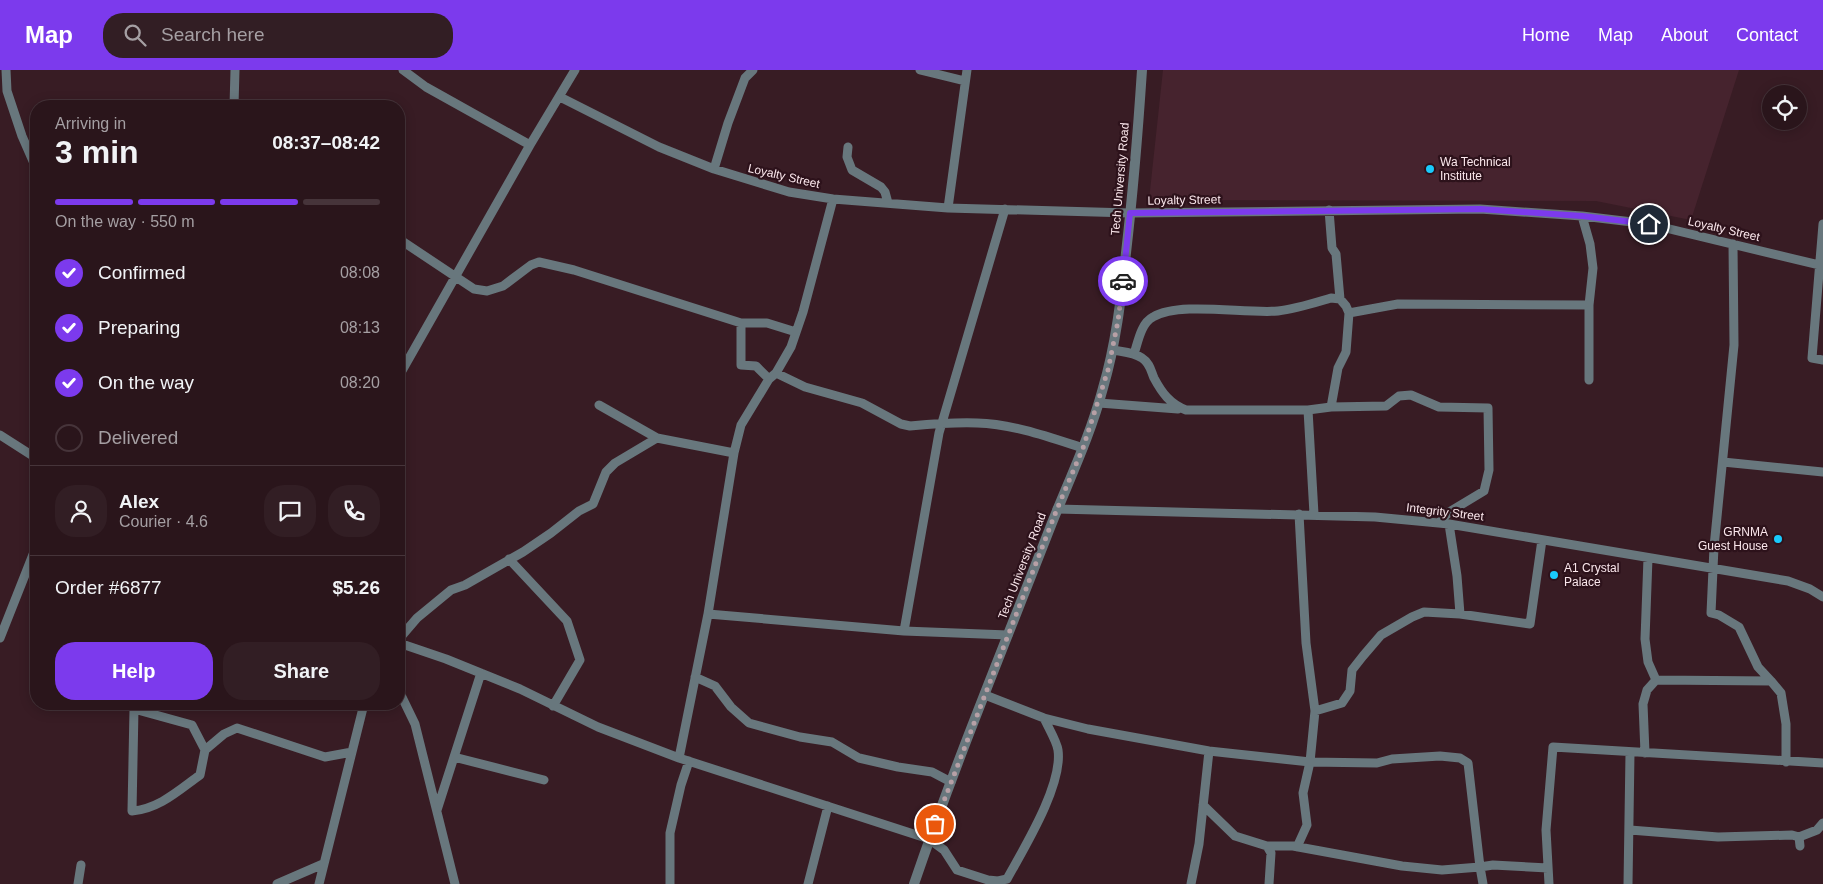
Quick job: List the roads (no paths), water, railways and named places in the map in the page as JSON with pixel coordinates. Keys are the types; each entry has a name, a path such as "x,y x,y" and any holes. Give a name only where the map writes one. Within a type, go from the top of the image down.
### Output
{"street":[{"path":"6,70 7,91 30,154"},
{"path":"234,100 235,70"},
{"path":"403,70 426,87 530,145"},
{"path":"405,365 530,145 576,70"},
{"path":"714,169 728,123 745,78 753,70"},
{"path":"920,70 965,81"},
{"path":"948,208 967,70"},
{"name":"Tech University Road","path":"914,884 929,839 1099,403 1113,350 1118,321 1130,213 1142,70"},
{"name":"Loyalty Street","path":"560,97 659,147 714,169 789,192 833,199 948,208 1130,213 1480,209 1582,216 1649,224 1822,265"},
{"path":"848,147 847,157 852,170 881,187 886,192 888,203"},
{"path":"679,758 708,614 734,453 742,425 769,379 776,373 791,347 804,312 833,199"},
{"path":"904,631 942,423 1006,210"},
{"path":"1329,210 1332,248 1336,254 1340,300"},
{"path":"1582,216 1590,244 1593,268 1588,306 1589,380"},
{"path":"1823,224 1822,265 1812,358 1823,360"},
{"path":"405,242 474,290 487,290 503,286 538,262 574,270 741,323 767,323 796,332"},
{"path":"1733,244 1734,345 1712,568 1710,613 1719,615 1739,627 1758,667 1781,693 1786,724 1786,762"},
{"path":"1134,354 1142,329 1151,318 1165,312 1194,309 1278,311 1331,298 1340,300 1346,306 1349,313 1346,352 1338,368 1331,407"},
{"path":"1349,313 1398,304 1588,306"},
{"path":"741,323 740,365 756,366 769,379"},
{"path":"1113,350 1134,354 1144,359 1161,390 1172,403 1186,410"},
{"path":"776,373 806,387 862,403 901,424 910,426 942,423 977,423 1007,426 1083,448"},
{"path":"1099,403 1186,410 1308,410 1331,407 1386,406 1399,396 1410,395 1440,406 1488,408 1489,470 1484,490 1449,512 1438,523"},
{"path":"599,405 657,438 734,453"},
{"path":"1308,410 1314,514"},
{"path":"0,435 30,454"},
{"path":"405,633 417,618 452,590 465,585 523,552 579,511 593,504 606,472 615,463 657,438"},
{"path":"1723,462 1823,472"},
{"name":"Integrity Street","path":"1057,509 1314,514 1375,517 1449,524 1788,581 1810,589 1823,597"},
{"path":"1297,846 1307,825 1303,793 1310,762 1315,712 1306,643 1299,514"},
{"path":"1449,524 1457,576 1460,614"},
{"path":"1315,712 1342,703 1350,691 1352,670 1381,635 1424,612 1460,614 1530,624 1542,540"},
{"path":"1648,558 1645,639 1648,662 1656,680"},
{"path":"509,559 567,621 580,660 553,706"},
{"path":"0,638 30,562"},
{"path":"708,614 904,631 1008,635"},
{"path":"405,643 520,689 598,727 679,758 929,839 944,850 957,870 988,880 1006,882 1029,839 1057,774 1058,749 1044,718"},
{"path":"437,810 481,673"},
{"path":"695,677 714,686 731,707 749,723 800,737 832,742 859,758 932,772 951,782"},
{"path":"1656,680 1771,681"},
{"path":"1646,753 1643,704 1648,690 1656,680"},
{"path":"985,695 1044,718 1088,729 1208,751 1310,762 1377,763 1392,759 1440,756 1460,758 1468,764 1480,868 1484,884"},
{"path":"405,703 415,724 455,884"},
{"path":"133,710 132,811 144,810 164,801 200,775 205,750 224,734 237,728 325,756 352,752"},
{"path":"143,710 192,725 205,750"},
{"path":"319,884 362,710"},
{"path":"1549,884 1546,830 1553,747 1823,764"},
{"path":"1191,884 1199,844 1208,751"},
{"path":"1628,884 1630,753"},
{"path":"454,757 544,780"},
{"path":"670,884 670,833 681,785 690,761"},
{"path":"1202,805 1235,836 1266,846 1297,846 1402,866 1442,870 1480,868 1493,865 1548,868"},
{"path":"808,884 828,806"},
{"path":"1630,830 1718,837 1792,835 1799,842 1817,830 1823,823"},
{"path":"1266,846 1271,853 1270,884"},
{"path":"277,884 323,864"},
{"path":"78,884 81,865"}],"place":[{"name":"Wa Technical Institute","path":"1430,169"},
{"name":"GRNMA Guest House","path":"1778,539"},
{"name":"A1 Crystal Palace","path":"1554,575"}]}
